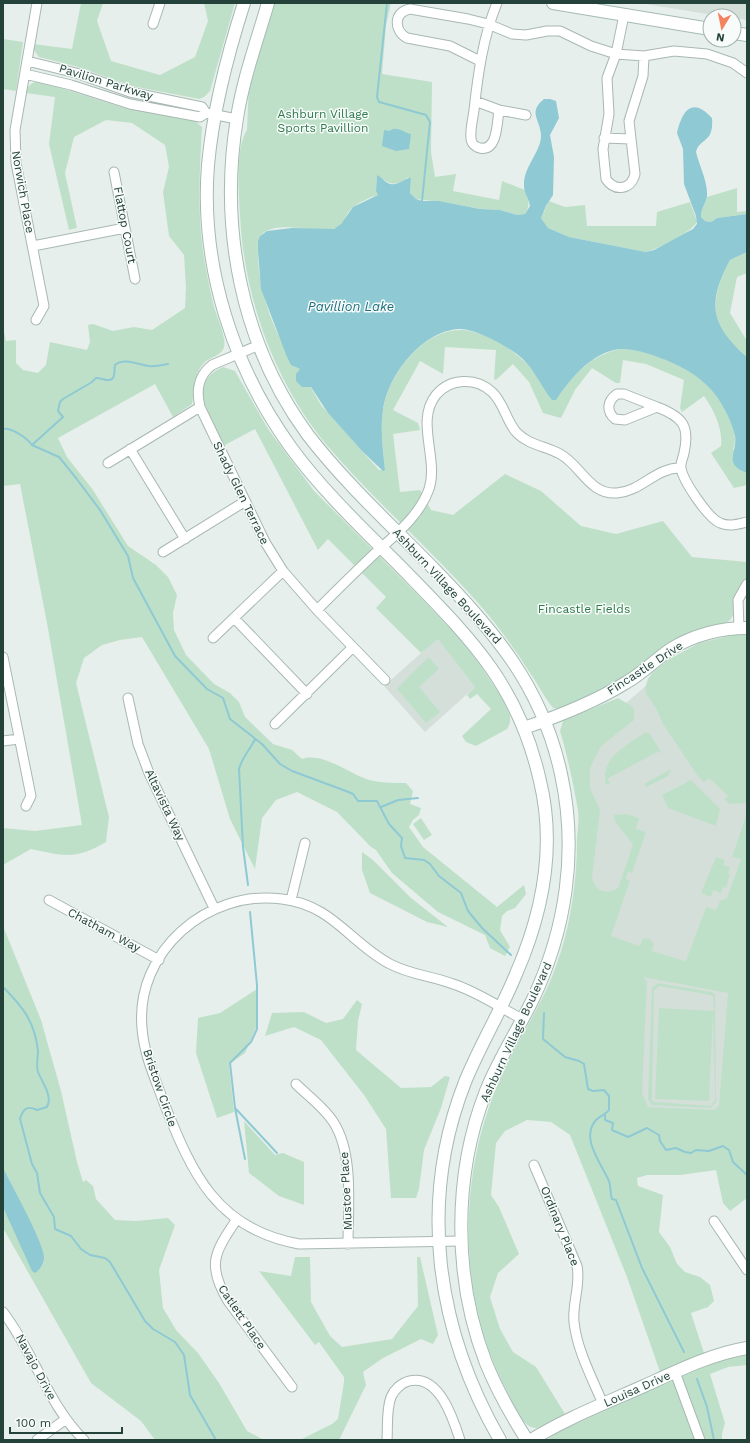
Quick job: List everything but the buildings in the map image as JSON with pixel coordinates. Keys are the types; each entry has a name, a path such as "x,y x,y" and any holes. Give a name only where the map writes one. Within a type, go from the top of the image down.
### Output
{"main road":[{"name":"Ashburn Village Boulevard","path":"244,3 210,114 207,183 211,254 219,294 238,354 272,420 294,452 321,485 448,616 488,662 504,685 524,728 535,760 544,798 547,834 546,872 534,928 516,974 499,1007 465,1082 448,1140 440,1178 439,1242 444,1292 452,1327 477,1397 500,1440"},
{"name":"Ashburn Village Boulevard","path":"268,3 241,96 237,118 230,184 232,233 241,288 259,345 284,398 311,438 341,474 492,632 524,678 545,721 562,780 568,825 568,874 562,917 554,947 543,976 490,1080 475,1128 464,1183 461,1225 461,1241 467,1291 479,1344 497,1388 527,1440"},
{"path":"553,3 702,28"},
{"name":"Fincastle Drive","path":"524,728 583,705 628,682 672,649 687,641 712,632 743,628"},
{"name":"Louisa Drive","path":"531,1440 572,1418 675,1372 719,1355 747,1348"}],"street":[{"name":"Norwich Place","path":"36,320 44,306 14,146 15,130 37,3"},
{"path":"152,24 160,3"},
{"path":"496,3 488,24 480,61 471,137 472,143 477,147 484,149 490,146 494,141 499,110"},
{"path":"480,61 450,46 406,38 401,35 397,29 396,23 400,14 410,9 468,19 488,24 512,34 526,35 547,31 560,31 591,46 616,54 644,56 674,50 707,54 733,64 747,73"},
{"path":"624,15 616,54 607,78 606,87 609,114 603,149 606,179 616,187 622,188 629,185 635,174 629,127 630,114 643,76 644,56"},
{"name":"Pavilion Parkway","path":"27,61 76,73 130,92 202,107 210,114"},
{"name":"Pavilion Parkway","path":"25,74 71,85 130,104 200,117 210,114"},
{"path":"475,101 499,110 526,115"},
{"path":"210,114 237,118"},
{"path":"604,138 631,139"},
{"name":"Flattop Court","path":"114,172 135,278"},
{"path":"33,246 125,228"},
{"name":"Shady Glen Terrace","path":"259,345 206,370 200,381 197,393 200,407 244,502 265,542 283,571 317,610 385,680"},
{"path":"317,610 397,532 420,507 429,488 432,470 427,420 430,406 441,389 460,381 475,382 490,390 496,396 509,423 520,435 536,446 565,457 586,480 603,491 616,493 626,492 662,471 680,468"},
{"path":"657,407 625,420 618,420 611,416 608,406 612,398 619,394 657,407 674,415 681,421 685,428 686,443 680,468 690,487 708,513 716,521 732,525 747,522"},
{"path":"108,463 200,407"},
{"path":"130,449 185,539"},
{"path":"163,552 244,502"},
{"path":"213,638 283,571"},
{"path":"743,628 738,600 747,584"},
{"path":"234,618 307,694"},
{"path":"275,724 353,647"},
{"path":"3,657 31,796 26,806"},
{"name":"Altavista Way","path":"128,698 138,744 149,773 214,908"},
{"path":"3,741 19,739"},
{"path":"291,900 305,843"},
{"name":"Bristow Circle","path":"461,1241 309,1245 293,1243 257,1231 237,1220 212,1198 193,1168 178,1138 147,1058 142,1027 143,1001 146,986 151,972 167,947 186,926 214,908 228,903 255,898 291,900 308,906 336,921 375,955 388,963 420,976 473,991 522,1019"},
{"name":"Chatham Way","path":"49,900 159,960"},
{"name":"Mustoe Place","path":"296,1084 331,1118 344,1147 347,1173 348,1244"},
{"name":"Ordinary Place","path":"534,1165 577,1266 578,1281 574,1303 576,1330 580,1348 603,1404"},
{"name":"Catlett Place","path":"237,1220 221,1243 217,1252 215,1267 219,1286 228,1301 292,1387"},
{"path":"714,1221 747,1270"},
{"name":"Navajo Drive","path":"3,1312 23,1341 55,1404 84,1440"},
{"path":"675,1372 700,1440"},
{"path":"387,1440 389,1406 392,1395 403,1384 418,1380 428,1383 439,1393 460,1440"},
{"path":"37,1440 66,1419"}],"shaded area":[{"path":"639,3 747,3 747,20 742,19 742,8 702,8 702,13"},
{"path":"438,638 475,687 425,732 384,686"},
{"path":"662,672 747,743 747,956 736,1172 589,1129 583,872 576,770 626,703"}],"green space":[{"path":"81,3 103,3 97,21 111,61 160,75 195,57 208,21 204,3 235,3 210,91 204,97 199,99 132,86 75,66 39,57 34,50 33,44 72,49"},
{"path":"274,3 391,3 386,25 382,74 432,82 431,152 435,177 456,174 453,191 499,200 502,181 525,190 528,202 528,208 525,214 517,215 500,210 480,209 416,199 410,193 411,179 407,178 395,184 384,180 377,175 376,191 378,195 353,207 342,223 337,227 333,229 318,230 282,227 273,228 263,233 259,238 258,245 259,270 261,285 269,313 295,367 300,369 321,405 379,470 385,470 382,425 383,410 387,395 403,365 428,341 442,333 458,330 474,332 503,345 523,360 532,370 543,387 556,399 576,374 584,367 611,351 631,349 642,351 679,365 706,383 723,406 734,432 735,442 733,449 747,473 747,485 734,488 711,453 721,446 721,433 714,413 704,396 682,412 680,408 684,380 646,364 623,360 620,383 616,383 592,368 575,390 561,418 543,413 529,382 513,364 496,380 494,379 496,350 445,347 443,374 420,361 393,410 418,423 420,430 393,434 400,492 420,490 431,510 453,515 505,474 541,491 581,526 616,534 663,521 692,557 747,562 747,579 739,588 735,596 733,615 730,620 724,624 703,629 610,689 559,709 553,708 512,646 479,604 441,563 362,484 325,443 290,392 276,364 264,335 255,306 243,245 240,215 239,159 243,138 247,130 249,82"},
{"path":"3,39 23,42 16,91 3,89"},
{"path":"39,81 124,108 195,121 202,127 199,194 202,243 214,308 224,337 223,350 203,364 197,373 192,404 173,417 155,384 58,438 67,457 93,490 128,546 156,565 168,577 177,595 173,613 174,630 186,655 214,684 230,693 239,702 245,717 273,744 292,750 302,759 317,758 326,760 366,779 391,783 406,783 413,791 410,804 421,808 419,815 413,820 409,827 423,847 497,907 524,885 526,894 515,908 507,911 502,916 500,930 510,947 505,956 490,948 485,935 438,912 392,873 376,850 371,847 337,812 297,792 276,800 262,818 255,869 230,819 209,749 142,637 120,640 102,645 84,658 76,683 109,817 106,842 86,852 70,855 61,855 31,849 3,865 3,828 35,831 82,825 47,623 20,484 3,486 3,327 6,341 16,340 16,363 23,370 38,373 46,365 50,342 87,350 90,342 88,325 93,324 113,331 134,327 152,330 185,308 186,287 184,255 169,236 163,192 169,167 165,145 132,123 106,120 74,137 65,173 77,228 69,230 49,144 55,97 26,93 30,85"},
{"path":"737,188 737,212 747,211 747,214 717,218 711,222 705,221 701,217 701,212 706,203 707,197"},
{"path":"549,201 565,207 585,205 587,226 656,226 657,212 690,202 697,221 690,230 666,244 646,252 569,237 548,228 541,218"},
{"path":"747,252 747,273 737,277 730,313 747,341 747,357 728,340 721,331 717,321 716,301 721,280 730,260"},
{"path":"223,367 235,371 268,429 314,491 460,639 480,665 502,698 510,715 510,723 507,729 476,746 466,742 462,736 491,709 477,694 470,699 467,695 475,687 438,639 421,653 376,608 386,597 328,539 318,550 255,429 223,446 203,400 202,394 204,384 207,379 218,369"},
{"path":"747,634 747,803 729,804 725,799 728,796 709,778 704,782 697,775 663,724 657,710 647,695 645,688 652,673 668,660 699,643 733,635"},
{"path":"429,657 439,669 419,687 440,712 426,723 397,689"},
{"path":"618,698 634,709 634,720 601,746 590,768 590,788 600,810 592,878 599,889 609,892 618,888 633,845 615,821 614,815 627,814 639,818 636,829 646,832 632,873 628,872 626,879 630,881 611,936 642,947 640,946 643,938 649,939 654,944 652,951 688,962 686,961 706,907 716,910 720,901 727,898 741,859 732,857 747,813 747,1198 730,1211 723,1203 716,1170 680,1175 647,1175 637,1178 638,1186 663,1195 659,1232 670,1247 677,1264 685,1272 700,1277 710,1285 714,1301 708,1307 691,1313 704,1353 660,1372 627,1277 570,1135 551,1122 527,1120 505,1131 496,1143 491,1195 499,1207 519,1254 498,1273 490,1297 500,1329 513,1352 536,1367 565,1414 544,1426 535,1428 525,1423 514,1406 492,1358 480,1320 472,1280 469,1239 470,1198 476,1158 485,1118 503,1072 541,1001 552,977 561,952 570,914 577,857 578,810 560,731 563,721","holes":["643,977 728,993 719,1106 714,1110 648,1107 642,1093 647,982"]},
{"path":"646,732 650,734 663,755 659,751 607,779 610,783 606,785 605,776 607,767 616,753"},
{"path":"671,769 668,776 646,787 644,784"},
{"path":"691,780 720,809 716,826 668,808 662,795"},
{"path":"421,818 432,835 424,840 413,824"},
{"path":"362,852 373,860 411,898 448,927 427,922 370,893 362,870"},
{"path":"716,857 725,860 723,865 730,867 728,873 730,874 726,888 723,887 721,893 713,890 711,897 701,893"},
{"path":"3,926 41,1020 61,1091 83,1182 86,1180 93,1186 96,1199 115,1220 136,1221 168,1218 175,1225 159,1270 163,1308 176,1330 198,1353 219,1383 247,1431 264,1440 155,1440 141,1421 91,1383 3,1228"},
{"path":"658,983 712,992 715,994 716,1102 711,1108 652,1105 648,1099 652,988","holes":["659,986 713,996 714,1011 659,1008 655,1099 709,1101 713,1014 715,1099 711,1106 652,1101 654,990"]},
{"path":"257,989 256,1028 245,1053 229,1064 234,1112 217,1118 196,1053 198,1018 220,1013"},
{"path":"357,1000 362,1004 358,1021 356,1050 401,1088 431,1087 445,1076 450,1077 441,1108 424,1150 419,1189 416,1198 391,1198 386,1129 364,1095 321,1040 294,1027 265,1036 272,1013 304,1012 326,1023 343,1019"},
{"path":"244,1121 275,1155 283,1153 304,1162 304,1205 279,1196 249,1173"},
{"path":"295,1257 310,1257 311,1302 330,1336 342,1347 392,1339 418,1306 417,1257 420,1257 438,1335 433,1344 421,1339 383,1358 363,1372 366,1385 339,1440 300,1440 332,1424 338,1419 344,1377 319,1342 315,1345 259,1271 291,1276"},
{"path":"747,1355 747,1365 728,1367 710,1374 725,1423 722,1440 546,1440 562,1430 701,1368 723,1360"}],"water":[{"name":"Pavillion Lake","path":"544,99 556,101 559,118 550,135 554,157 553,195 541,218 548,228 569,237 646,252 654,250 693,229 697,224 696,216 684,184 683,149 677,133 685,113 693,107 705,111 712,118 711,132 709,136 700,144 696,152 707,188 707,196 701,217 705,221 711,222 717,218 747,214 747,252 730,260 718,289 716,313 719,324 726,334 747,357 747,473 735,466 733,462 735,442 734,431 725,411 712,391 700,379 681,367 656,356 635,350 614,350 604,353 594,359 577,373 556,400 552,400 528,364 517,354 497,342 466,329 445,332 432,338 420,346 409,357 399,370 386,397 382,425 385,470 383,471 362,451 328,413 311,387 302,387 296,381 296,374 300,369 291,365 287,357 261,289 258,251 258,241 260,236 267,231 292,228 334,229 341,224 353,207 378,195 376,191 377,175 390,184 399,183 411,178 410,193 416,199 422,201 439,201 480,209 500,210 517,215 525,214 530,206 524,189 524,179 540,142 541,136 536,117 536,108"},
{"path":"398,129 411,134 409,149 396,151 382,146 384,130 389,131"},
{"path":"3,1168 39,1239 43,1250 43,1262 35,1273 32,1271 3,1207"}],"waterway":[{"path":"387,3 377,97 379,102 426,115 430,122 422,201"},
{"path":"3,429 19,434 32,445 63,417 58,411 60,402 63,399 92,382 96,378 111,380 114,375 115,365 123,362 132,362 152,366 168,364"},
{"path":"32,445 59,457 100,510 128,556 133,578 175,656 207,689 223,698 230,719 262,744 280,764 292,771 353,794 358,801 377,801 389,824 402,838 401,846 405,858 424,860 430,864 439,876 461,893 468,911 482,928 511,955"},
{"path":"248,885 243,847 239,769 255,739"},
{"path":"381,807 398,800 418,798"},
{"path":"245,1159 235,1108 230,1063 251,1042 257,1029 257,985 250,912"},
{"path":"3,987 22,1008 31,1023 38,1051 37,1070 49,1098 47,1107 37,1110 28,1108 24,1110 20,1119 32,1164 37,1173 40,1193 54,1217 55,1229 71,1236 81,1249 90,1255 105,1258 110,1262 145,1321 153,1329 175,1342 184,1355 190,1395 216,1440"},
{"path":"544,1013 543,1039 565,1057 584,1064 588,1089 593,1091 604,1090 609,1096 609,1110 596,1120 592,1127 590,1135 591,1142 597,1159 609,1181 612,1199 616,1200 642,1268 684,1352"},
{"path":"236,1109 277,1153"},
{"path":"605,1115 605,1120 613,1123 612,1130 628,1137 647,1128 659,1135 660,1141 666,1150 676,1148 691,1153 696,1150 709,1151 723,1146 729,1150 733,1162 747,1175"},
{"path":"697,1379 707,1407 714,1440"}],"park label":[{"name":"Ashburn Village Sports Pavillion","path":"323,121"},
{"name":"Fincastle Fields","path":"584,609"}]}
